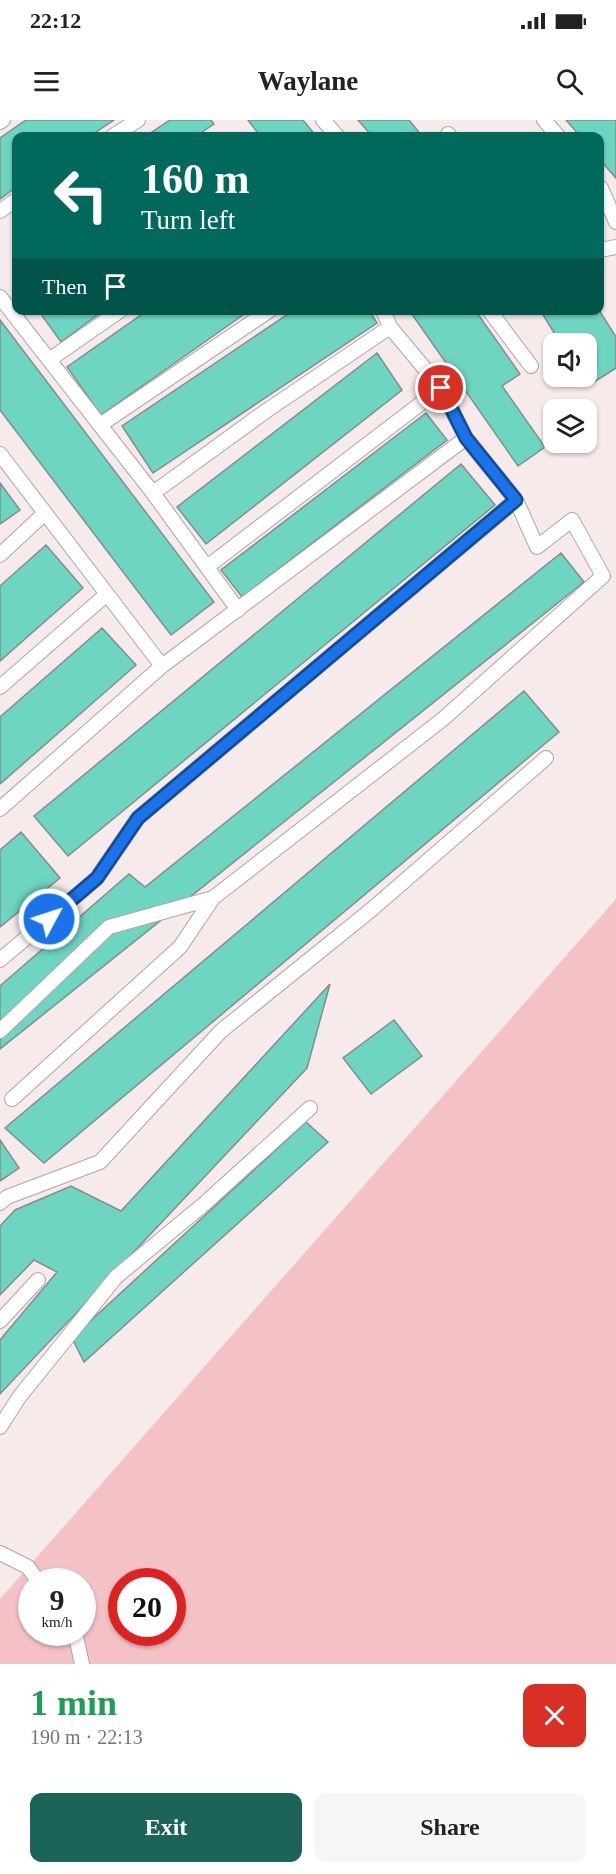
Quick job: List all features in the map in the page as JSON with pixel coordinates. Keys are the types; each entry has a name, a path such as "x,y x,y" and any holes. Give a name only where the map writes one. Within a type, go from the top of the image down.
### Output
{"lane":[{"path":"119,132 138,120"},
{"path":"323,120 334,132"},
{"path":"544,120 554,132"},
{"path":"604,196 616,222"},
{"path":"18,315 49,360 153,493 238,610"},
{"path":"49,360 114,315"},
{"path":"100,425 263,315"},
{"path":"12,1099 180,947 213,898 443,719 603,576 572,520 537,547 516,500 466,438 441,388 390,327 384,315"},
{"path":"493,315 531,366"},
{"path":"153,493 266,411 390,327"},
{"path":"207,567 441,388"},
{"path":"0,809 162,666 466,438"},
{"path":"0,454 162,666"},
{"path":"0,960 97,878 138,818 516,500"},
{"path":"0,555 45,513"},
{"path":"0,687 107,594"},
{"path":"0,1203 7,1197 100,1162 221,1031 371,910 546,758"},
{"path":"0,1031 109,927 213,898"},
{"path":"0,1427 20,1396 116,1277 204,1204 310,1108"},
{"path":"0,1321 38,1280"},
{"path":"0,1553 29,1568"},
{"path":"78,1646 82,1664"}],"shaded area":[{"path":"616,899 616,1664 0,1664 0,1599 18,1579 18,1646 96,1646 96,1568 27,1568"}],"building":[{"path":"26,120 114,120 96,132 12,132 12,190 0,199 0,138"},
{"path":"170,120 211,120 214,124 202,132 152,132"},
{"path":"248,120 303,120 313,132 257,132"},
{"path":"358,120 409,120 419,132 368,132"},
{"path":"566,120 616,120 616,178 604,164 604,132 576,132"},
{"path":"42,315 97,315 61,342"},
{"path":"141,315 243,315 101,415 67,367"},
{"path":"287,315 372,315 377,323 153,473 122,426"},
{"path":"412,315 479,315 520,374 502,386 543,444 543,448 518,466"},
{"path":"543,315 602,315 616,337 616,368 597,380 597,333 554,333"},
{"path":"0,320 214,602 171,635 0,410"},
{"path":"377,353 402,390 206,544 177,507"},
{"path":"426,413 447,440 242,597 221,570"},
{"path":"461,464 495,505 68,856 34,816"},
{"path":"0,483 20,510 0,524"},
{"path":"46,545 83,588 0,661 0,586"},
{"path":"561,553 584,582 0,1049 0,986 129,874 145,887"},
{"path":"102,628 136,665 0,784 0,717"},
{"path":"524,691 559,732 44,1163 5,1128"},
{"path":"21,832 60,878 0,927 0,850"},
{"path":"330,984 307,1068 0,1394 0,1340 57,1272 34,1260 0,1295 0,1226 15,1210 71,1186 121,1211"},
{"path":"394,1020 422,1056 371,1094 343,1058"},
{"path":"306,1122 328,1142 84,1362 72,1338"},
{"path":"0,1140 19,1168 0,1181"}],"route":[{"path":"49,919 97,878 138,818 516,500 466,438 441,388"}]}
